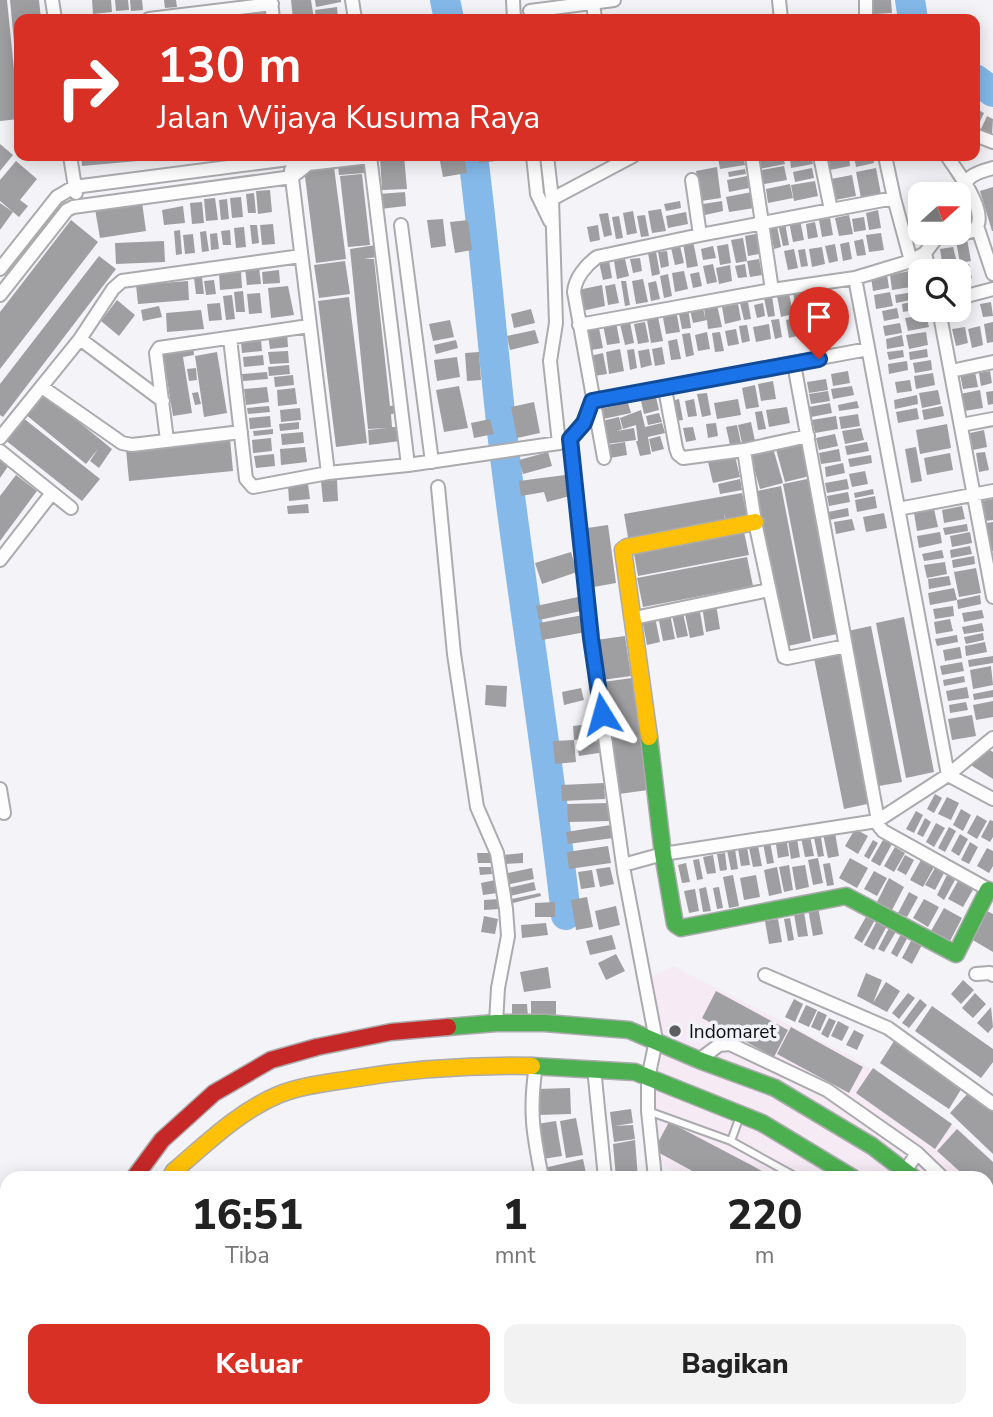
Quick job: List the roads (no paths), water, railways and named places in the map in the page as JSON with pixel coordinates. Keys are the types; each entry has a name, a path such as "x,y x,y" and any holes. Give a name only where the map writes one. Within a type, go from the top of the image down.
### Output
{"street":[{"path":"530,10 614,0"},
{"path":"185,14 271,2"},
{"path":"593,3 594,14"},
{"path":"71,161 74,187 80,204"},
{"path":"0,269 57,197 74,187 260,161"},
{"path":"290,161 328,473"},
{"path":"300,161 308,164 331,161"},
{"path":"371,161 408,465"},
{"path":"534,161 537,194 552,225"},
{"path":"548,161 552,199 556,323 550,361 564,441 624,865 656,1040 648,1079 648,1111 654,1171"},
{"path":"552,199 613,161"},
{"path":"752,161 772,290"},
{"path":"822,161 831,210"},
{"path":"887,161 910,259"},
{"path":"950,161 964,182"},
{"path":"0,295 67,210 80,204 292,177 308,164"},
{"path":"966,182 976,173 993,168"},
{"path":"692,180 700,234"},
{"path":"971,195 978,210 977,226 993,274"},
{"path":"604,458 592,401 574,284 590,262 597,257 700,234 894,198"},
{"path":"401,225 432,462"},
{"path":"971,231 977,226"},
{"path":"914,259 925,253 931,245"},
{"path":"925,253 926,259"},
{"path":"0,438 80,339 113,289 122,281 301,256"},
{"path":"579,325 772,290 855,278 908,262"},
{"path":"855,278 948,775"},
{"path":"971,295 993,289"},
{"path":"941,322 990,568 993,597"},
{"path":"167,440 156,353 159,348 309,326"},
{"path":"230,338 246,479 253,486 328,473 432,462 564,441 584,423 592,401"},
{"path":"80,339 163,401"},
{"path":"592,401 869,349"},
{"path":"951,371 993,362"},
{"path":"755,522 627,547 623,550 663,854 678,927 846,896 957,954 990,891 883,831 877,821 794,364"},
{"path":"42,387 122,443 132,445 241,432"},
{"path":"665,388 678,454 683,458 744,450 808,436"},
{"path":"961,425 993,419"},
{"path":"744,450 755,522 784,657 846,646"},
{"path":"0,451 71,508"},
{"path":"438,487 454,654 477,807 497,853 506,909 508,936 498,989 496,1023"},
{"path":"898,509 993,491"},
{"path":"0,560 52,493"},
{"path":"634,618 769,590"},
{"path":"624,865 663,854 877,821 948,775 993,738"},
{"path":"948,775 993,799"},
{"path":"0,789 4,813"},
{"path":"976,974 993,975"},
{"path":"765,975 888,1028 993,1104"},
{"path":"139,1171 162,1140 214,1093 271,1060 317,1047 391,1032 496,1023 629,1030 775,1088 872,1146 906,1171"},
{"path":"699,1060 724,1042 788,1070 827,1090 917,1153 936,1171"},
{"path":"174,1171 225,1127 278,1095 325,1083 400,1070 485,1065 635,1072 762,1123 842,1171"},
{"path":"536,1066 531,1117 541,1171"},
{"path":"594,1068 604,1171"},
{"path":"775,1088 788,1070"},
{"path":"911,1171 917,1153"}],"lane":[{"path":"648,1111 731,1141 785,1171"},
{"path":"731,1141 740,1114"}],"waterway":[{"path":"445,0 448,14"},
{"path":"910,0 912,14"},
{"path":"980,83 993,92"},
{"path":"474,161 505,457 566,915"}],"place":[{"name":"Indomaret","path":"675,1031"}]}
